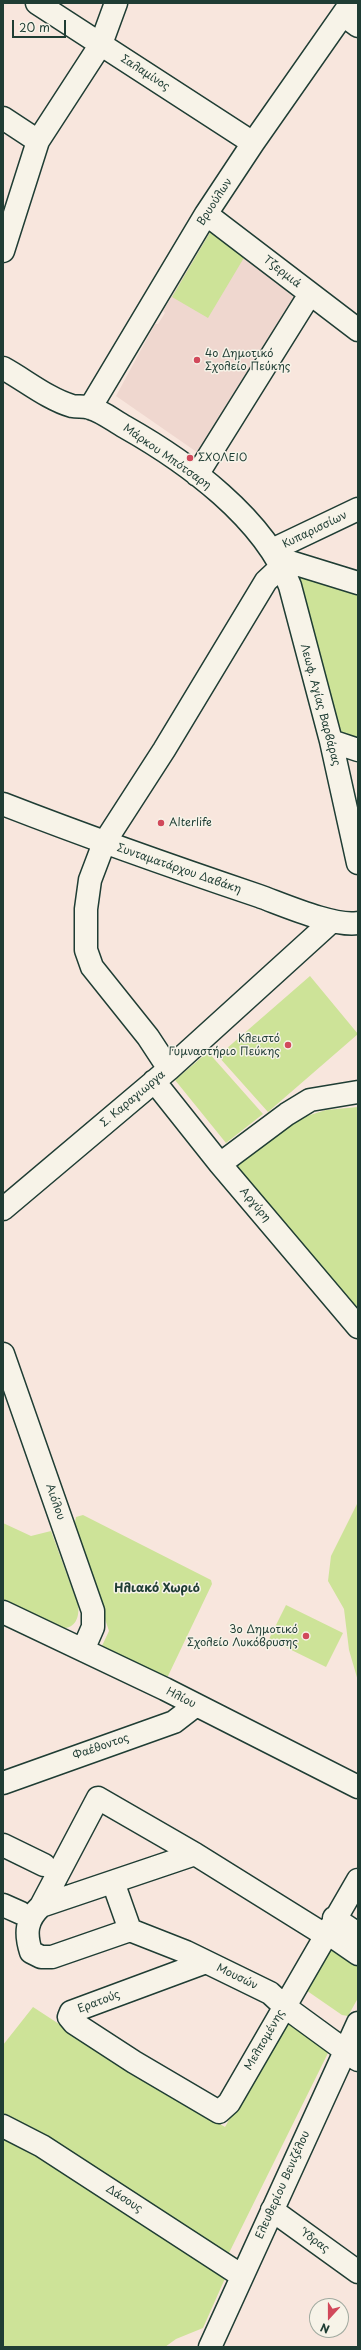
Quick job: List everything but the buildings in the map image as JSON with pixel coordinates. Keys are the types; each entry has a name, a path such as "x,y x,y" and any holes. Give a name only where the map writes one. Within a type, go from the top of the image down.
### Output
{"street":[{"name":"Σαλαμίνος","path":"37,3 253,143"},
{"path":"5,237 38,141 101,44 116,3"},
{"name":"Βρυούλων","path":"90,408 206,214 253,143 351,15"},
{"path":"3,118 38,141"},
{"name":"Τζερμιά","path":"206,214 358,330"},
{"path":"197,475 310,294"},
{"name":"Μάρκου Μπότσαρη","path":"3,368 58,400 73,406 90,408 140,436 197,475 240,513 277,558"},
{"name":"Κυπαρισσίων","path":"104,843 164,750 266,581 277,558 358,509"},
{"path":"277,558 358,582"},
{"name":"Λεωφ. Αγίας Βαρβάρας","path":"277,558 290,586 331,741 358,863"},
{"path":"331,741 358,750"},
{"name":"Συνταματάρχου Δαβάκη","path":"3,804 104,843 332,921 358,923"},
{"name":"Αργύρη","path":"104,843 90,880 86,909 86,950 92,967 148,1037 161,1075 220,1164 358,1327"},
{"name":"Σ. Καραγιωργα","path":"3,1209 161,1075 332,921"},
{"path":"220,1164 287,1114 310,1100 358,1092"},
{"name":"Αιόλου","path":"3,1354 93,1611 92,1627 83,1650"},
{"name":"Ηλίου","path":"3,1612 196,1705 358,1788"},
{"name":"Φαέθοντος","path":"3,1783 174,1722 196,1705"},
{"path":"22,1908 98,1798 195,1854 272,1901 328,1928 358,1934"},
{"path":"3,1845 44,1865"},
{"path":"22,1908 113,1882 195,1854"},
{"name":"Μελπομένης","path":"134,2062 219,2112 229,2103 328,1928 358,1880"},
{"path":"22,1908 32,1914 27,1924 27,1937 31,1952 41,1957 52,1957 130,1930 113,1882"},
{"path":"328,1928 358,1954"},
{"name":"Μουσών","path":"130,1930 186,1952 270,1993 284,2006 352,2055"},
{"name":"Ερατούς","path":"134,2062 74,2023 69,2017 71,2012 206,1962"},
{"name":"Ελευθερίου Βενιζέλου","path":"210,2347 272,2210 352,2055 358,2024"},
{"name":"Δάσους","path":"3,2126 42,2146 242,2276"},
{"name":"Ύδρας","path":"272,2210 358,2272"}],"shaded area":[{"name":"4o Δημοτικό Σχολείο Πεύκης","path":"212,226 298,296 201,455 116,396 155,324 158,324 165,313 163,311"}],"green space":[{"path":"212,229 245,256 208,318 172,297"},
{"path":"293,569 358,589 358,741 339,735"},
{"name":"Κλειστό Γυμναστήριο Πεύκης","path":"310,976 358,1034 268,1112 218,1056"},
{"path":"208,1052 263,1114 226,1143 175,1080"},
{"path":"358,1107 358,1315 235,1165 294,1120 326,1110"},
{"path":"358,1502 358,1681 349,1650 344,1609 328,1581 331,1556"},
{"path":"83,1515 211,1580 212,1584 168,1676 164,1678 101,1648 109,1631 74,1527 76,1517"},
{"path":"3,1523 31,1536 51,1531 78,1605 77,1619 69,1627 59,1628 3,1601"},
{"name":"3ο Δημοτικό Σχολείο Λυκόβρυσης","path":"286,1605 343,1633 326,1667 269,1639"},
{"path":"329,1942 358,1960 358,1998 348,2016 342,2015 300,1986"},
{"path":"33,2007 131,2071 225,2127 287,2015 328,2047 328,2053 229,2253 3,2116 3,2045"},
{"path":"3,2135 59,2168 227,2274 203,2328 176,2339 165,2347 3,2347"}],"place":[{"name":"4o Δημοτικό Σχολείο Πεύκης","path":"197,360"},
{"name":"ΣΧΟΛΕΙΟ","path":"190,458"},
{"name":"Alterlife","path":"161,823"},
{"name":"Κλειστό Γυμναστήριο Πεύκης","path":"288,1045"},
{"name":"3ο Δημοτικό Σχολείο Λυκόβρυσης","path":"306,1636"}],"district":[{"name":"Ηλιακό Χωριό","path":"157,1589"}]}
